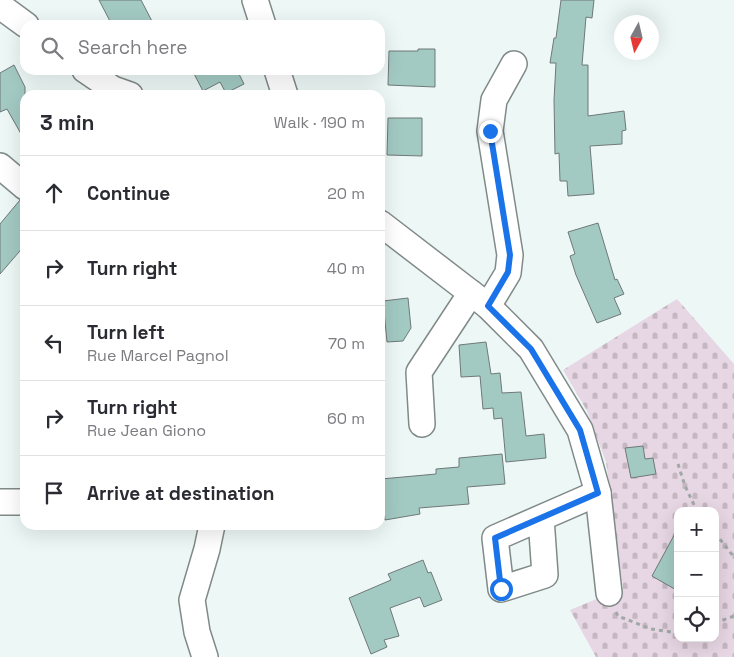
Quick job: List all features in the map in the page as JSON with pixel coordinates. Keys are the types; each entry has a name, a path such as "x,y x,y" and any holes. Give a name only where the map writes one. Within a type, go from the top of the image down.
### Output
{"street":[{"path":"255,0 261,20"},
{"path":"0,6 20,21"},
{"path":"422,424 419,372 479,299 508,272 510,255 490,131 494,100 514,64"},
{"path":"92,75 116,90"},
{"path":"279,75 283,90"},
{"path":"0,166 20,183"},
{"path":"385,227 479,299 531,349 580,430 598,493 609,593"},
{"path":"540,518 598,493"},
{"path":"0,502 20,502"},
{"path":"205,657 196,632 192,600 211,530"}],"path":[{"path":"678,464 685,486 695,507"},
{"path":"719,538 734,557"},
{"path":"609,593 618,616 651,629 674,632"},
{"path":"719,622 734,616"}],"green space":[{"path":"677,299 734,364 734,657 596,657 570,610 623,588 606,462 587,411 563,370"}],"building":[{"path":"99,0 141,0 151,20 109,20"},
{"path":"561,0 594,0 592,18 586,17 582,65 588,65 588,116 624,111 626,130 622,131 622,144 590,146 594,194 568,196 567,181 560,181 559,153 555,154 554,100 556,63 550,63 554,38 556,38"},
{"path":"418,49 435,49 435,87 388,85 389,51 418,51"},
{"path":"14,65 25,87 25,90 20,90 20,132 7,109 0,112 0,73"},
{"path":"195,75 240,75 244,84 232,90 224,90 220,82 202,90"},
{"path":"388,118 422,118 422,156 387,155"},
{"path":"20,200 20,251 0,274 0,224"},
{"path":"598,223 615,280 617,279 624,294 614,298 621,314 597,323 576,275 570,256 575,254 568,232"},
{"path":"408,298 411,328 403,341 387,342 385,301"},
{"path":"486,342 491,374 500,373 502,393 521,392 526,436 544,434 546,458 506,462 502,418 494,419 493,408 483,409 480,376 461,377 459,345"},
{"path":"643,446 645,459 653,458 656,474 631,478 625,448"},
{"path":"502,454 505,484 467,487 469,504 419,508 420,514 385,520 385,479 436,474 436,469 459,467 459,458"},
{"path":"674,535 674,589 652,576"},
{"path":"423,560 428,573 431,572 442,600 424,607 420,597 390,608 399,636 384,640 387,647 371,654 349,598 391,580 388,574"}],"route":[{"path":"490,131 510,255 508,272 488,306 531,349 580,430 598,493 495,538 501,589"}]}
